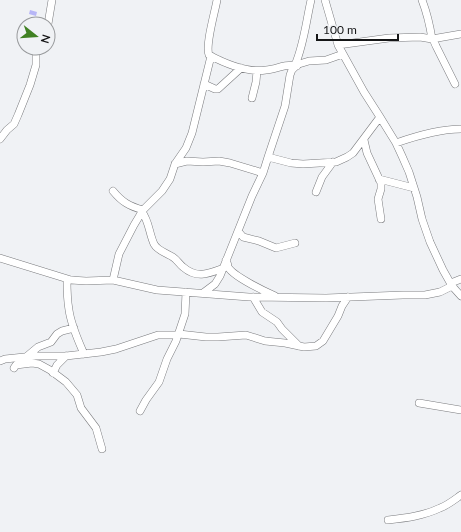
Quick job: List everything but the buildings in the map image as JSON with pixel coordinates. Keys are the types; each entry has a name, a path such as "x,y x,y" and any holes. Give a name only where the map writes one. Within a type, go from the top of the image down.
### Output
{"street":[{"path":"49,16 52,0"},
{"path":"217,0 208,54 220,60 242,68 257,71 268,70 286,65 296,65 309,61 326,60 343,54"},
{"path":"203,293 215,284 224,268 252,196 263,173 285,106 290,75 296,65 299,55 311,0"},
{"path":"325,0 338,45 364,92 396,143 414,188 430,242 451,284 461,296"},
{"path":"422,0 433,39 455,84"},
{"path":"338,45 395,38 420,37 433,39 461,34"},
{"path":"0,139 14,124 18,115 30,85 36,65 36,56"},
{"path":"113,280 123,246 134,225 143,211 162,192 170,179 175,164 184,153 189,142 211,56"},
{"path":"204,84 218,89 242,68"},
{"path":"252,98 257,71"},
{"path":"268,157 303,164 336,162 353,153 380,117"},
{"path":"396,143 423,135 453,129 461,129"},
{"path":"364,140 367,153 381,183 378,200 381,219"},
{"path":"175,164 188,161 230,162 263,173"},
{"path":"316,192 322,177 333,162"},
{"path":"379,179 414,188"},
{"path":"113,191 127,205 143,211 154,245 161,252 173,257 185,269 201,275 224,268"},
{"path":"238,231 243,237 258,241 273,248 295,243"},
{"path":"0,258 67,279 86,281 113,280 157,290 253,298 326,298 425,295 440,292 461,279"},
{"path":"226,260 228,267 233,273 277,298"},
{"path":"67,279 69,310 84,354"},
{"path":"140,412 146,400 159,382 167,359 178,335 185,314 186,292"},
{"path":"0,361 5,359 34,356 66,356 84,354 116,349 158,336 178,335 218,337 246,335 265,341 307,347 316,346 323,341 348,297"},
{"path":"253,298 262,312 277,322 282,329 300,346"},
{"path":"25,358 38,347 51,342 57,334 74,328"},
{"path":"53,373 57,365 66,356"},
{"path":"14,368 16,365 36,364 45,368 66,382 77,395 81,408 96,428 102,449"},
{"path":"419,403 461,410"},
{"path":"388,520 413,517 429,513 441,508 461,495"}]}
